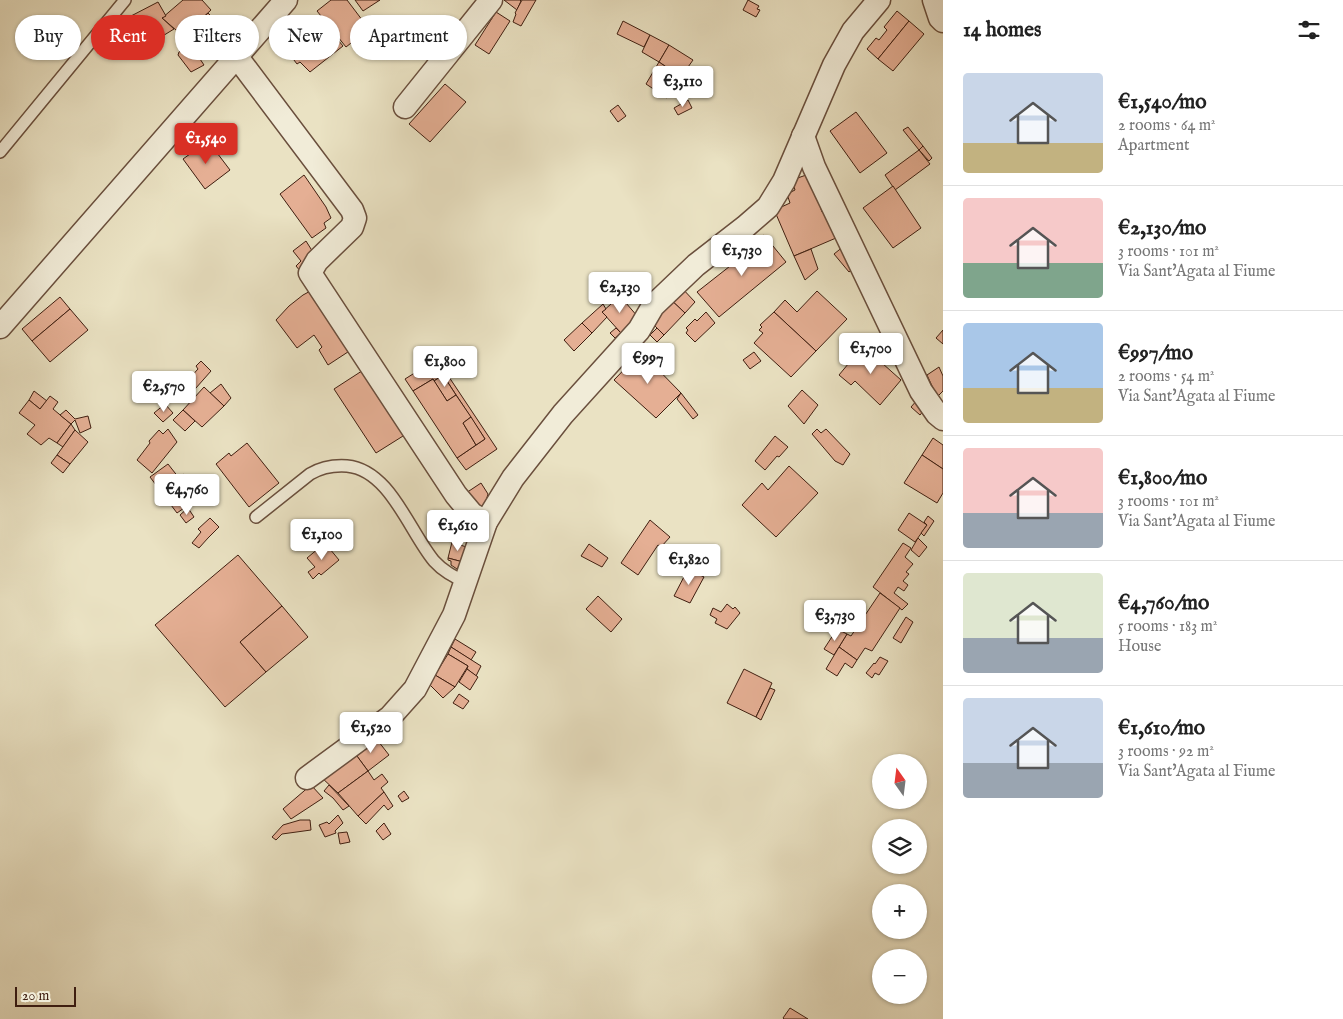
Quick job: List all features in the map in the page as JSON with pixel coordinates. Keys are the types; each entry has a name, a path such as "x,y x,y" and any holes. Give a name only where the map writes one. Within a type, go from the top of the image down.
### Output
{"street":[{"path":"259,31 286,0"},
{"path":"405,107 491,0"},
{"path":"307,778 390,716 415,689 454,615 486,522 513,478 563,414 639,330 653,306 696,265 768,207 784,181 838,57 853,31 879,0"},
{"path":"934,0 940,18 943,21"},
{"path":"0,327 234,60"},
{"path":"240,60 352,210 355,218 352,227 317,260 310,273 456,495 472,514 486,522"},
{"path":"803,136 814,167 921,391 937,414 943,419"}],"lane":[{"path":"0,152 125,0"},
{"path":"256,517 319,469 334,465 353,466 373,475 386,487 434,560 446,573 465,582"}],"building":[{"path":"183,0 202,0 211,10 206,15 175,15 175,29 165,21 165,15"},
{"path":"331,0 347,0 358,15 350,15 350,44 346,47 340,40 340,15 320,15 317,11"},
{"path":"355,0 380,0 363,11"},
{"path":"504,0 520,0 521,1 517,10"},
{"path":"522,0 536,0 521,26 513,22 515,13"},
{"path":"748,0 759,6 757,9 760,10 756,17 743,10"},
{"path":"158,2 166,16 165,15 133,15"},
{"path":"897,11 909,21 878,59 867,49 876,38 879,40 887,30 884,27"},
{"path":"496,12 510,21 489,54 475,45"},
{"path":"165,21 174,29 165,35"},
{"path":"623,21 650,35 644,47 617,34"},
{"path":"909,21 924,34 893,71 878,59"},
{"path":"650,35 669,45 659,62 642,52"},
{"path":"669,45 693,60 681,77 659,62"},
{"path":"182,60 201,60 204,65 191,72"},
{"path":"294,60 325,60 310,72 300,62 297,64"},
{"path":"659,62 681,77 667,98 646,84"},
{"path":"445,84 466,102 430,142 409,124"},
{"path":"688,100 692,108 678,115 674,108"},
{"path":"618,105 626,116 618,122 610,111"},
{"path":"856,112 887,153 860,173 830,131"},
{"path":"908,127 923,146 919,150 903,130"},
{"path":"208,141 230,170 205,189 183,159"},
{"path":"923,146 932,158 929,161 919,150"},
{"path":"919,150 930,164 895,190 885,175"},
{"path":"809,174 822,205 822,212 827,214 836,238 794,256 776,214 778,213 777,209 790,203 787,194 795,190 792,180"},
{"path":"304,175 326,207 331,218 324,223 326,228 312,238 280,194"},
{"path":"893,186 921,228 893,248 863,208"},
{"path":"764,235 786,262 719,317 697,292 753,248 751,245"},
{"path":"306,241 316,257 301,272 296,266 301,261 293,251"},
{"path":"844,246 854,268 849,272 834,254"},
{"path":"811,249 818,269 805,280 794,256"},
{"path":"680,286 695,302 685,313 669,298"},
{"path":"316,288 354,348 328,365 319,350 322,347 314,335 297,348 276,320 289,306"},
{"path":"817,291 847,319 816,351 774,312 785,300 797,312"},
{"path":"620,296 638,317 621,333 602,312"},
{"path":"60,297 70,309 32,341 22,329"},
{"path":"669,298 685,313 664,335 648,319"},
{"path":"603,304 606,309 602,312 607,317 592,333 582,323"},
{"path":"70,309 88,330 50,362 32,341"},
{"path":"706,312 715,323 695,342 686,333 688,330 686,328"},
{"path":"774,312 816,351 791,377 754,343 763,333 759,330 762,327 760,325"},
{"path":"582,323 592,333 574,351 564,340"},
{"path":"616,328 621,333 615,338 610,333"},
{"path":"657,328 664,335 657,342 650,335"},
{"path":"943,330 943,344 936,338"},
{"path":"863,346 901,380 880,405 855,381 851,385 839,375"},
{"path":"641,352 681,393 656,418 614,380"},
{"path":"754,352 761,361 750,369 743,360"},
{"path":"437,359 497,449 466,470 457,458 485,439 443,375 413,391 405,379"},
{"path":"201,361 211,371 188,397 177,387 186,377 188,380 198,369 196,366"},
{"path":"368,367 411,431 376,453 334,389"},
{"path":"939,367 943,376 943,391 937,397 927,375"},
{"path":"443,375 456,395 447,401 434,381"},
{"path":"433,379 447,401 456,395 471,417 463,423 476,445 457,458 413,391"},
{"path":"221,384 231,398 224,406 210,393"},
{"path":"204,387 224,406 202,427 183,410"},
{"path":"802,390 818,405 804,424 788,406"},
{"path":"34,391 47,401 40,409 29,400"},
{"path":"681,393 698,415 693,419 677,399"},
{"path":"50,396 58,402 53,409 71,424 57,443 49,438 41,445 27,434 35,425 19,413 29,400 40,409"},
{"path":"918,399 925,409 920,415 911,407"},
{"path":"165,404 173,413 163,422 154,413"},
{"path":"66,410 75,419 88,416 91,428 80,433 75,420 71,424 60,415"},
{"path":"183,410 195,421 185,431 173,420"},
{"path":"471,417 485,439 476,445 463,423"},
{"path":"71,424 75,430 63,447 57,443"},
{"path":"168,429 177,442 152,473 137,460 150,443 149,441 159,430 163,434"},
{"path":"817,429 821,433 826,429 850,454 843,465 835,461 812,434"},
{"path":"75,430 88,442 70,464 57,455"},
{"path":"775,436 788,447 765,470 755,461"},
{"path":"933,438 943,445 943,469 922,455"},
{"path":"247,443 279,483 249,507 216,464 229,453 231,456"},
{"path":"57,455 70,464 63,473 51,463"},
{"path":"922,455 943,469 943,493 937,503 904,483"},
{"path":"168,464 179,478 184,474 201,496 177,513 150,477"},
{"path":"789,466 818,493 776,537 742,505 762,483 768,490"},
{"path":"481,483 488,494 484,508 471,500 466,493"},
{"path":"188,508 194,517 186,523 180,515"},
{"path":"909,513 927,525 915,542 898,530"},
{"path":"928,516 934,521 924,536 921,533 927,525 924,522"},
{"path":"210,518 219,527 199,548 192,543 201,532 198,529"},
{"path":"650,520 670,537 661,547 658,545 638,575 621,563"},
{"path":"918,538 927,547 919,557 911,550"},
{"path":"452,542 469,548 463,562 448,558"},
{"path":"325,543 339,560 313,579 308,572 315,567 307,558"},
{"path":"903,543 911,548 905,557 913,564 906,572 909,574 903,581 908,585 904,591 898,587 894,593 908,604 902,610 873,587"},
{"path":"589,544 608,558 602,567 581,556"},
{"path":"238,555 282,606 240,642 266,672 225,707 155,625"},
{"path":"448,558 463,562 457,569 451,565 451,561"},
{"path":"688,569 704,577 690,603 674,596"},
{"path":"880,593 900,608 872,651 865,648 857,660 839,647 847,634 851,636"},
{"path":"598,596 622,619 611,632 586,609"},
{"path":"727,604 733,609 735,607 740,613 727,629 715,623 717,619 710,615 713,608 721,612"},
{"path":"282,606 308,637 266,672 240,642"},
{"path":"906,617 913,622 901,643 893,638"},
{"path":"837,629 847,634 834,655 824,649"},
{"path":"455,639 476,652 471,660 451,647"},
{"path":"451,647 481,666 476,676 467,669 468,666 448,654"},
{"path":"839,647 857,660 852,668 845,663 837,676 826,669"},
{"path":"448,654 468,666 455,687 435,675"},
{"path":"880,657 888,661 879,675 875,673 872,678 866,673"},
{"path":"467,669 478,677 470,690 459,682"},
{"path":"744,669 772,683 756,717 727,703"},
{"path":"435,675 455,687 443,698 430,685"},
{"path":"770,688 775,690 761,720 756,717"},
{"path":"459,694 469,701 463,709 453,703"},
{"path":"375,737 389,755 368,771 354,752"},
{"path":"354,752 368,771 338,793 320,776"},
{"path":"368,771 374,780 382,774 388,782 381,788 384,792 358,816 338,793"},
{"path":"311,785 323,798 291,819 283,809"},
{"path":"329,785 349,806 343,810 324,791"},
{"path":"404,791 409,798 402,802 398,796"},
{"path":"384,792 393,806 388,810 384,805 366,824 358,816"},
{"path":"338,815 343,823 335,831 336,833 325,837 319,825 327,822 329,824"},
{"path":"300,820 310,820 311,830 282,834 276,840 272,837 283,825"},
{"path":"384,823 391,834 383,840 376,831"},
{"path":"347,832 350,842 340,844 338,833"},
{"path":"790,1008 808,1019 784,1019"}]}
